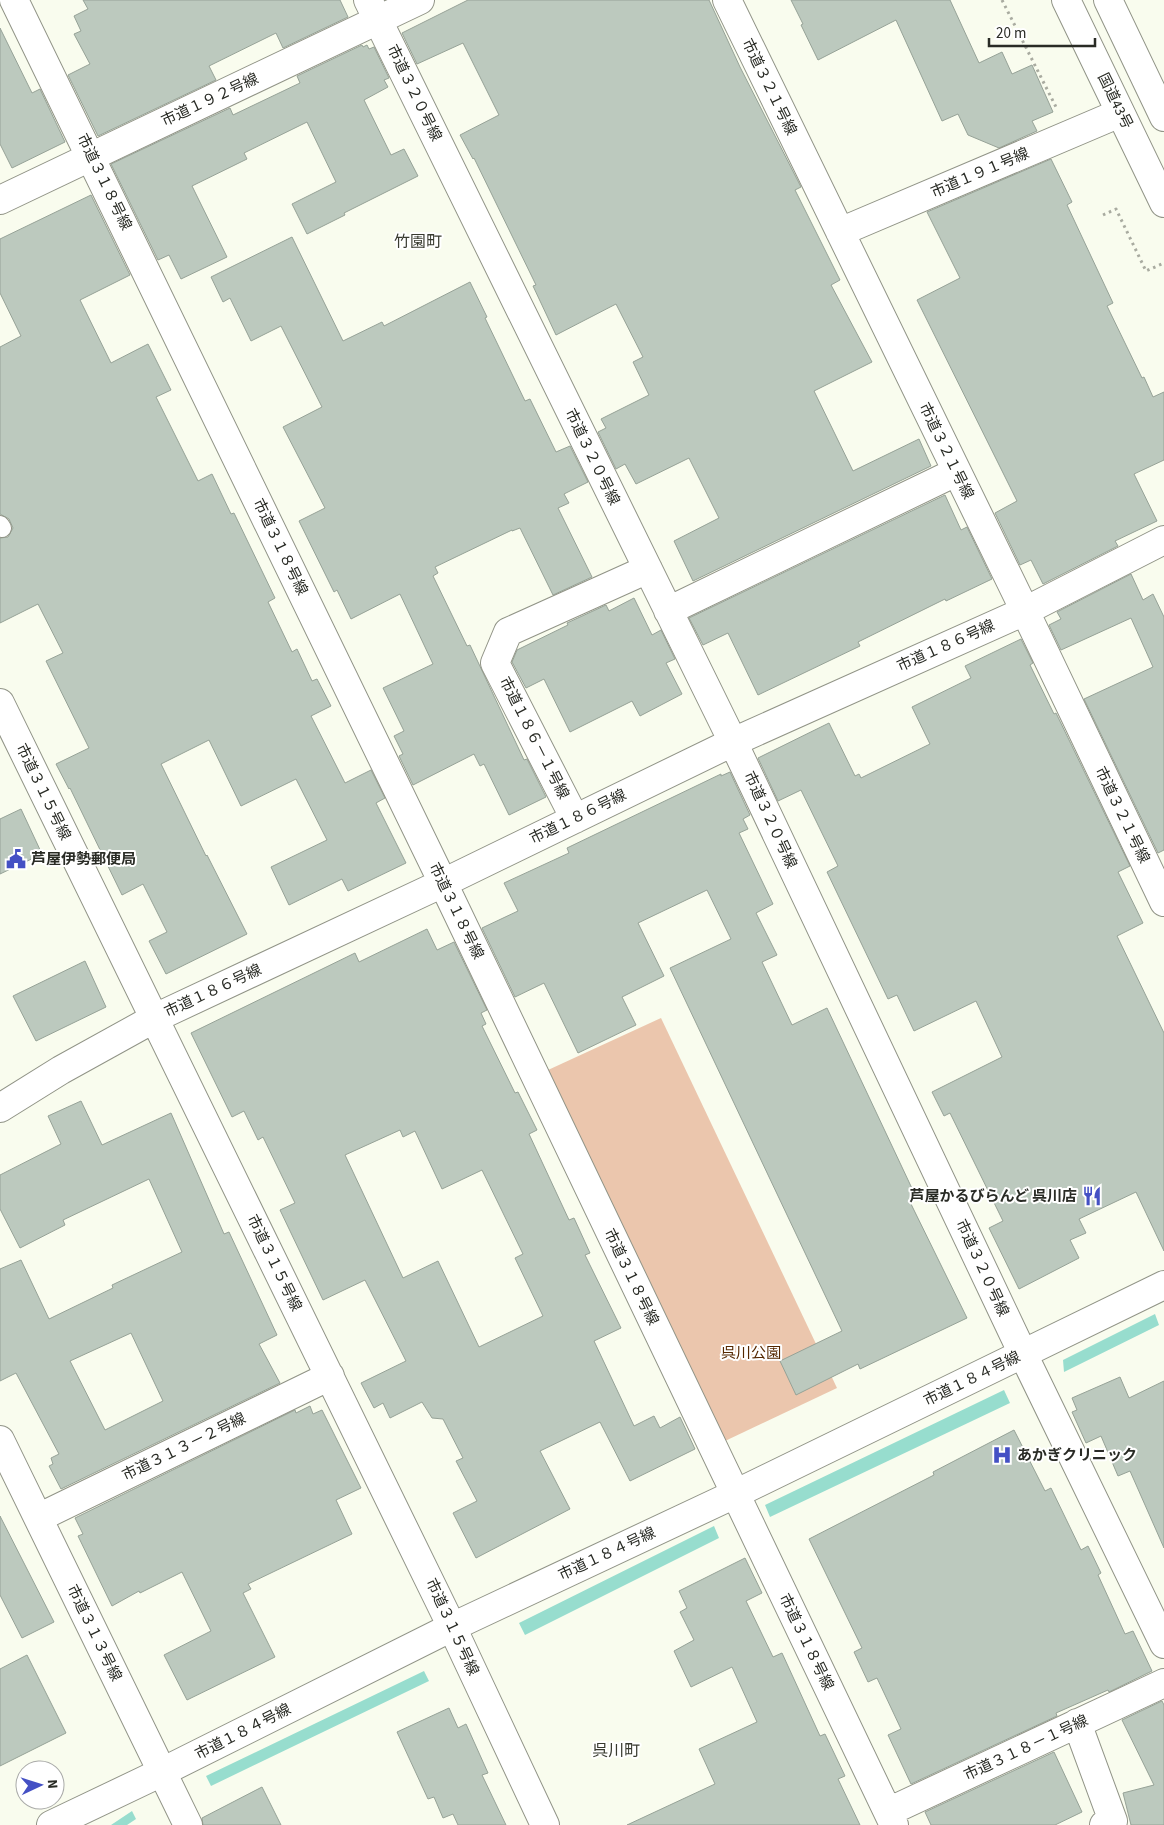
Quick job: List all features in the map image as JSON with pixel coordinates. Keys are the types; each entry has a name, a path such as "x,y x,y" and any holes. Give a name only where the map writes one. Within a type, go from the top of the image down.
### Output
{"main road":[{"name":"市道３１８号線","path":"14,0 443,883 891,1819"},
{"name":"市道１９２号線","path":"0,200 91,156 373,10 420,0"},
{"name":"市道３２１号線","path":"726,0 1025,611 1164,902"},
{"name":"国道43号","path":"1066,0 1164,203"},
{"path":"1108,0 1164,117"},
{"name":"市道３２０号線","path":"373,10 733,742 1022,1354 1164,1644"},
{"name":"市道１９１号線","path":"840,232 1120,113"},
{"path":"668,611 956,472"},
{"name":"市道１８６号線","path":"0,1108 61,1070 154,1018 443,883 733,742 1025,611 1164,540"},
{"name":"市道１８６－１号線","path":"575,819 495,663 508,632 648,569"},
{"name":"市道３１５号線","path":"0,703 452,1627 545,1825"},
{"name":"市道１８４号線","path":"51,1825 162,1772 452,1627 735,1494 1164,1285"},
{"name":"市道３１３－２号線","path":"38,1518 330,1376"},
{"name":"市道３１３号線","path":"0,1440 188,1825"},
{"name":"市道３１８－１号線","path":"891,1819 1078,1724 1164,1683"},
{"path":"1078,1724 1113,1820 1104,1825"}],"path":[{"path":"1002,0 1070,134"},
{"path":"1103,215 1116,209 1146,271 1164,263"}],"green space":[{"name":"呉川公園","path":"661,1018 837,1388 725,1441 548,1070"}],"water":[{"path":"1155,1314 1159,1325 1064,1372 1063,1360"},
{"path":"1004,1390 1010,1403 770,1517 765,1505"},
{"path":"714,1526 719,1538 525,1635 519,1623"},
{"path":"424,1671 429,1681 211,1786 206,1776"},
{"path":"132,1811 136,1819 127,1825 111,1825"}],"building":[{"path":"83,0 340,0 348,17 283,48 276,33 209,66 216,80 98,136 68,75 90,64 74,34 81,31 74,16 88,9"},
{"path":"468,0 709,0 740,67 801,187 795,190 840,280 831,285 872,362 814,391 853,471 919,439 931,466 693,581 674,541 719,518 689,458 636,484 625,464 616,469 598,432 606,428 601,419 649,395 633,362 643,357 616,304 556,335 533,286 536,285 474,158 460,135 499,115 463,43 417,64 402,33"},
{"path":"791,0 950,0 979,63 1002,52 1012,74 1032,65 1053,112 1032,121 1037,131 999,148 968,135 958,114 942,121 896,20 818,60"},
{"path":"0,28 32,93 40,89 65,142 12,168 0,144"},
{"path":"362,45 363,47 367,45 369,49 374,47 389,78 384,80 388,87 364,100 391,155 404,149 418,176 307,234 292,204 336,182 307,122 244,153 247,159 192,186 227,257 181,279 169,255 158,260 111,164 230,108 233,115 300,83 297,76"},
{"path":"1051,159 1072,202 1067,205 1113,303 1107,306 1153,397 1164,392 1164,460 1134,474 1157,521 1115,541 1118,546 1043,584 1031,560 1020,565 995,513 1017,501 917,300 960,278 927,212"},
{"path":"91,195 130,275 80,300 111,363 148,344 171,390 156,397 198,481 212,474 231,514 234,513 275,598 268,602 292,652 297,649 312,681 317,679 331,706 311,716 345,783 371,770 385,798 376,803 406,863 348,891 342,879 289,905 271,867 327,840 296,779 241,806 209,740 161,764 247,934 166,974 149,941 167,932 143,884 122,895 70,788 56,764 89,748 46,661 63,653 38,604 0,623 0,538 8,537 13,528 9,519 0,514 0,347 21,336 0,293 0,239"},
{"path":"292,237 343,341 382,322 384,326 470,282 525,401 530,399 556,452 570,446 588,482 564,494 569,503 558,508 592,577 553,595 520,528 512,530 435,567 438,573 433,576 467,646 470,645 524,760 527,759 546,797 509,815 484,764 480,766 474,754 413,785 399,756 403,754 394,736 404,731 383,688 433,664 400,594 351,619 337,590 334,592 299,521 325,508 283,427 322,407 281,326 251,341 230,298 223,302 211,277"},
{"path":"945,495 961,530 967,527 992,579 946,601 945,599 858,642 860,646 758,695 728,633 703,645 689,618"},
{"path":"1131,574 1143,600 1153,594 1164,617 1164,850 1158,853 1084,699 1153,667 1131,618 1061,650 1049,625 1061,619 1057,612"},
{"path":"634,598 652,635 661,630 675,659 666,663 682,694 640,716 632,701 570,732 544,679 526,688 512,662 517,650 568,625 567,623 606,605 609,611"},
{"path":"1021,639 1033,663 1030,665 1054,714 1056,713 1130,866 1118,872 1143,923 1117,936 1164,1033 1164,1251 1136,1192 1079,1219 1086,1233 1070,1240 1079,1258 1019,1289 989,1228 1003,1221 950,1113 944,1116 932,1092 1002,1057 976,1001 914,1031 897,995 888,999 827,872 838,866 801,790 778,801 758,758 829,723 855,776 859,774 861,778 930,744 912,707 971,678 965,666"},
{"path":"730,772 750,815 743,819 748,829 739,833 773,904 756,913 777,955 762,962 792,1025 827,1008 917,1199 910,1202 967,1318 860,1369 858,1364 796,1395 780,1361 842,1331 670,968 731,939 707,890 638,923 664,976 622,997 636,1025 578,1053 544,983 515,997 482,928 518,911 504,883 569,853 567,848 721,774 721,776"},
{"path":"21,809 42,854 0,874 0,819"},
{"path":"427,929 437,950 454,942 487,1010 481,1013 486,1024 482,1026 515,1093 518,1092 537,1130 529,1134 569,1220 574,1218 590,1253 585,1255 621,1328 594,1341 634,1426 654,1416 660,1428 680,1417 695,1449 630,1481 600,1422 540,1451 570,1509 476,1558 453,1513 477,1501 456,1461 463,1458 443,1419 432,1418 422,1402 390,1418 383,1403 374,1408 361,1383 406,1361 365,1280 323,1300 280,1210 295,1203 263,1137 258,1140 244,1111 232,1117 191,1033 355,953 359,962","holes":["400,1130 403,1137 415,1131 442,1189 482,1170 523,1254 515,1258 543,1316 479,1347 438,1261 403,1278 345,1155"]},
{"path":"85,961 106,1007 36,1041 13,996"},
{"path":"81,1101 102,1145 171,1113 224,1234 229,1232 277,1335 259,1344 280,1383 61,1489 49,1466 53,1464 51,1458 59,1454 16,1373 0,1381 0,1269 21,1260 49,1319 113,1288 112,1285 182,1252 149,1179 63,1220 65,1225 20,1248 0,1209 0,1175 61,1144 48,1116","holes":["131,1333 163,1401 105,1430 70,1361"]},
{"path":"1120,1377 1129,1398 1164,1381 1164,1548 1130,1471 1118,1476 1101,1436 1086,1443 1072,1412 1077,1410 1072,1398"},
{"path":"310,1406 313,1414 322,1410 361,1488 336,1500 352,1534 248,1584 251,1589 243,1593 275,1657 187,1700 164,1655 211,1631 182,1572 140,1593 139,1591 112,1606 78,1536 83,1534 75,1518 295,1410 296,1413"},
{"path":"1014,1430 1045,1491 1051,1488 1081,1550 1088,1546 1101,1573 1098,1575 1125,1634 1133,1631 1152,1671 1109,1692 1108,1690 1056,1713 1057,1716 911,1784 888,1735 901,1729 877,1678 868,1682 854,1652 862,1648 809,1539 934,1475 933,1472"},
{"path":"0,1516 54,1622 22,1638 0,1595"},
{"path":"745,1558 762,1593 746,1601 773,1657 782,1653 820,1736 825,1734 845,1776 838,1779 860,1825 627,1825 715,1784 699,1749 757,1722 732,1667 691,1687 674,1651 694,1640 680,1612 687,1608 679,1591"},
{"path":"27,1655 66,1733 0,1766 0,1669"},
{"path":"1162,1701 1164,1705 1164,1825 1131,1825 1123,1793 1154,1785 1122,1720"},
{"path":"449,1708 458,1728 466,1724 488,1773 482,1775 506,1825 458,1825 453,1814 443,1818 434,1797 428,1799 397,1732"},
{"path":"1054,1752 1082,1812 1055,1825 931,1825 925,1812"},
{"path":"262,1787 281,1825 203,1825 202,1818"}],"place":[{"name":"芦屋伊勢郵便局","path":"16,859"},
{"name":"芦屋かるびらんど 呉川店","path":"1092,1196"},
{"name":"あかぎクリニック","path":"1002,1455"}],"district":[{"name":"竹園町","path":"418,242"},
{"name":"呉川町","path":"616,1751"}]}
